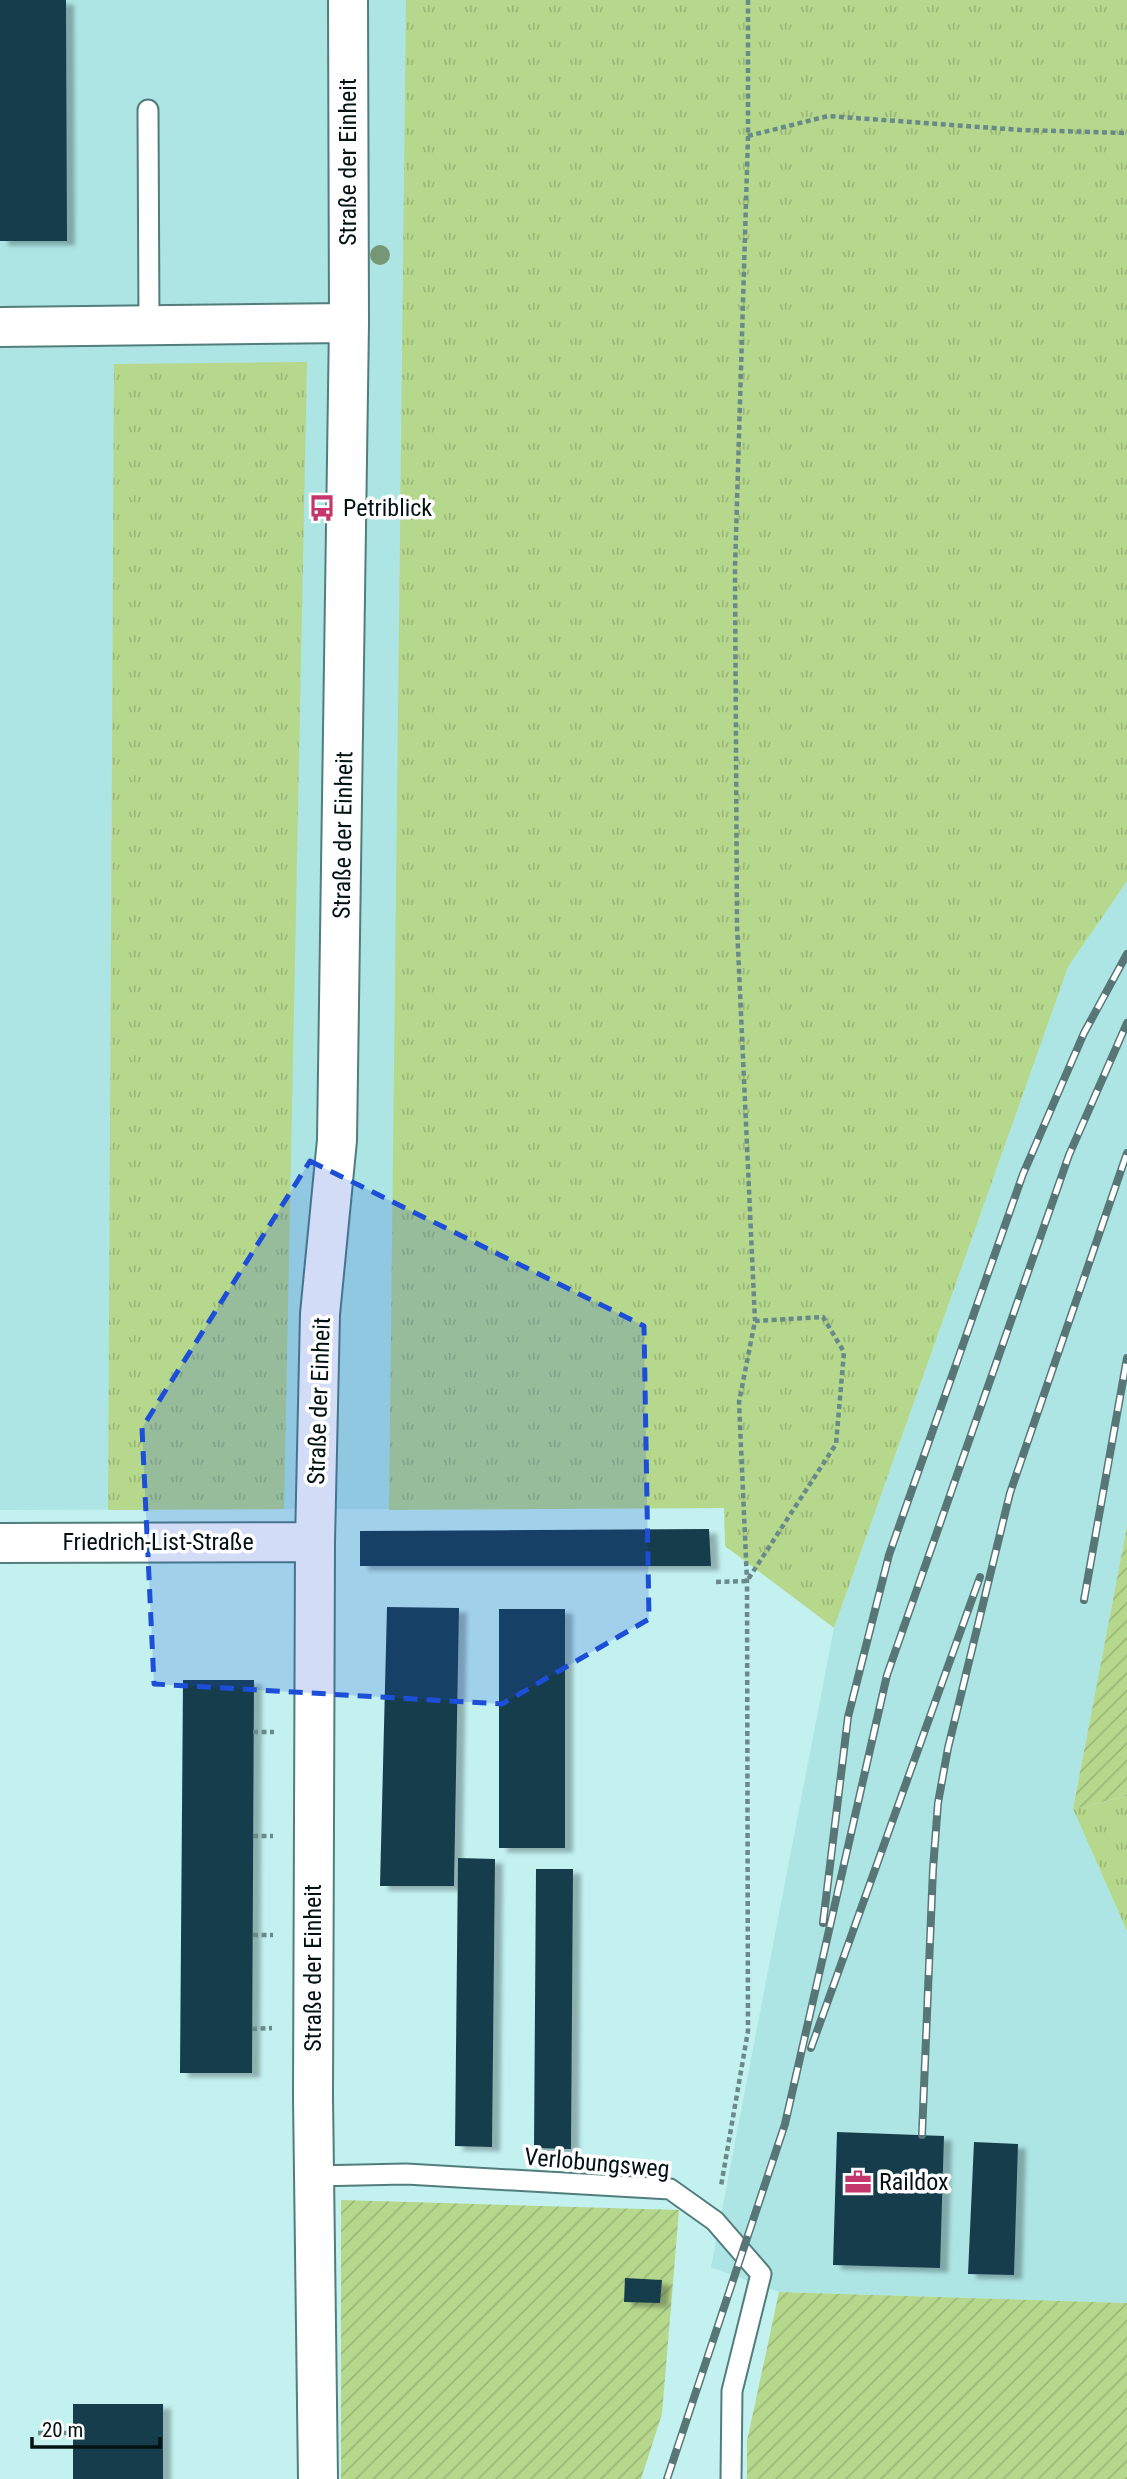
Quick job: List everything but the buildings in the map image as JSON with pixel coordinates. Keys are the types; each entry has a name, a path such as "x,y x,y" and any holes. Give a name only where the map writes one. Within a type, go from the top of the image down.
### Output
{"street":[{"name":"Straße der Einheit","path":"318,2479 313,2176 315,1542 320,1314 337,1140 349,323 348,0"},
{"path":"0,327 349,323"},
{"name":"Friedrich-List-Straße","path":"0,1543 315,1542"}],"lane":[{"path":"148,110 149,325"},
{"name":"Verlobungsweg","path":"313,2176 406,2174 670,2189 715,2221 761,2274 732,2391 731,2479"}],"path":[{"path":"715,2221 748,2031 747,1581 739,1402 755,1321 737,926 735,568 748,135 748,0"},
{"path":"748,135 828,116 1021,130 1127,133"},
{"path":"747,1581 836,1444 844,1352 823,1317 755,1321"},
{"path":"716,1582 747,1581"},
{"path":"253,1732 282,1732"},
{"path":"253,1836 282,1835"},
{"path":"253,1935 282,1935"},
{"path":"252,2029 282,2027"},
{"path":"37,2433 73,2433"}],"highlighted area":[{"path":"310,1161 644,1326 649,1619 502,1704 154,1684 142,1428"}],"shaded area":[{"path":"0,0 702,0 724,1508 0,1510"},
{"path":"1127,881 1127,1526 1073,1809 1127,1931 1127,2303 779,2292 711,2267 834,1628 1068,967"}],"green space":[{"path":"406,0 1127,0 1127,881 1068,967 834,1628 725,1546 724,1508 389,1510"},
{"path":"307,362 284,1509 108,1510 114,364"},
{"path":"1127,1526 1127,1796 1073,1809"},
{"path":"1127,1796 1127,1931 1073,1809"},
{"path":"341,2200 679,2210 662,2414 641,2479 341,2479"},
{"path":"779,2292 1127,2303 1127,2479 747,2479 747,2441"}],"railway":[{"path":"823,1923 848,1717 889,1555 1023,1174 1084,1033 1127,954"},
{"path":"667,2479 785,2124 887,1675 1069,1155 1127,1023"},
{"path":"922,2135 933,1869 938,1803 948,1748 1010,1493 1127,1153"},
{"path":"1084,1600 1127,1358"},
{"path":"811,2048 980,1577"}],"place":[{"name":"Petriblick","path":"322,508"},
{"name":"Raildox","path":"858,2182"}]}
